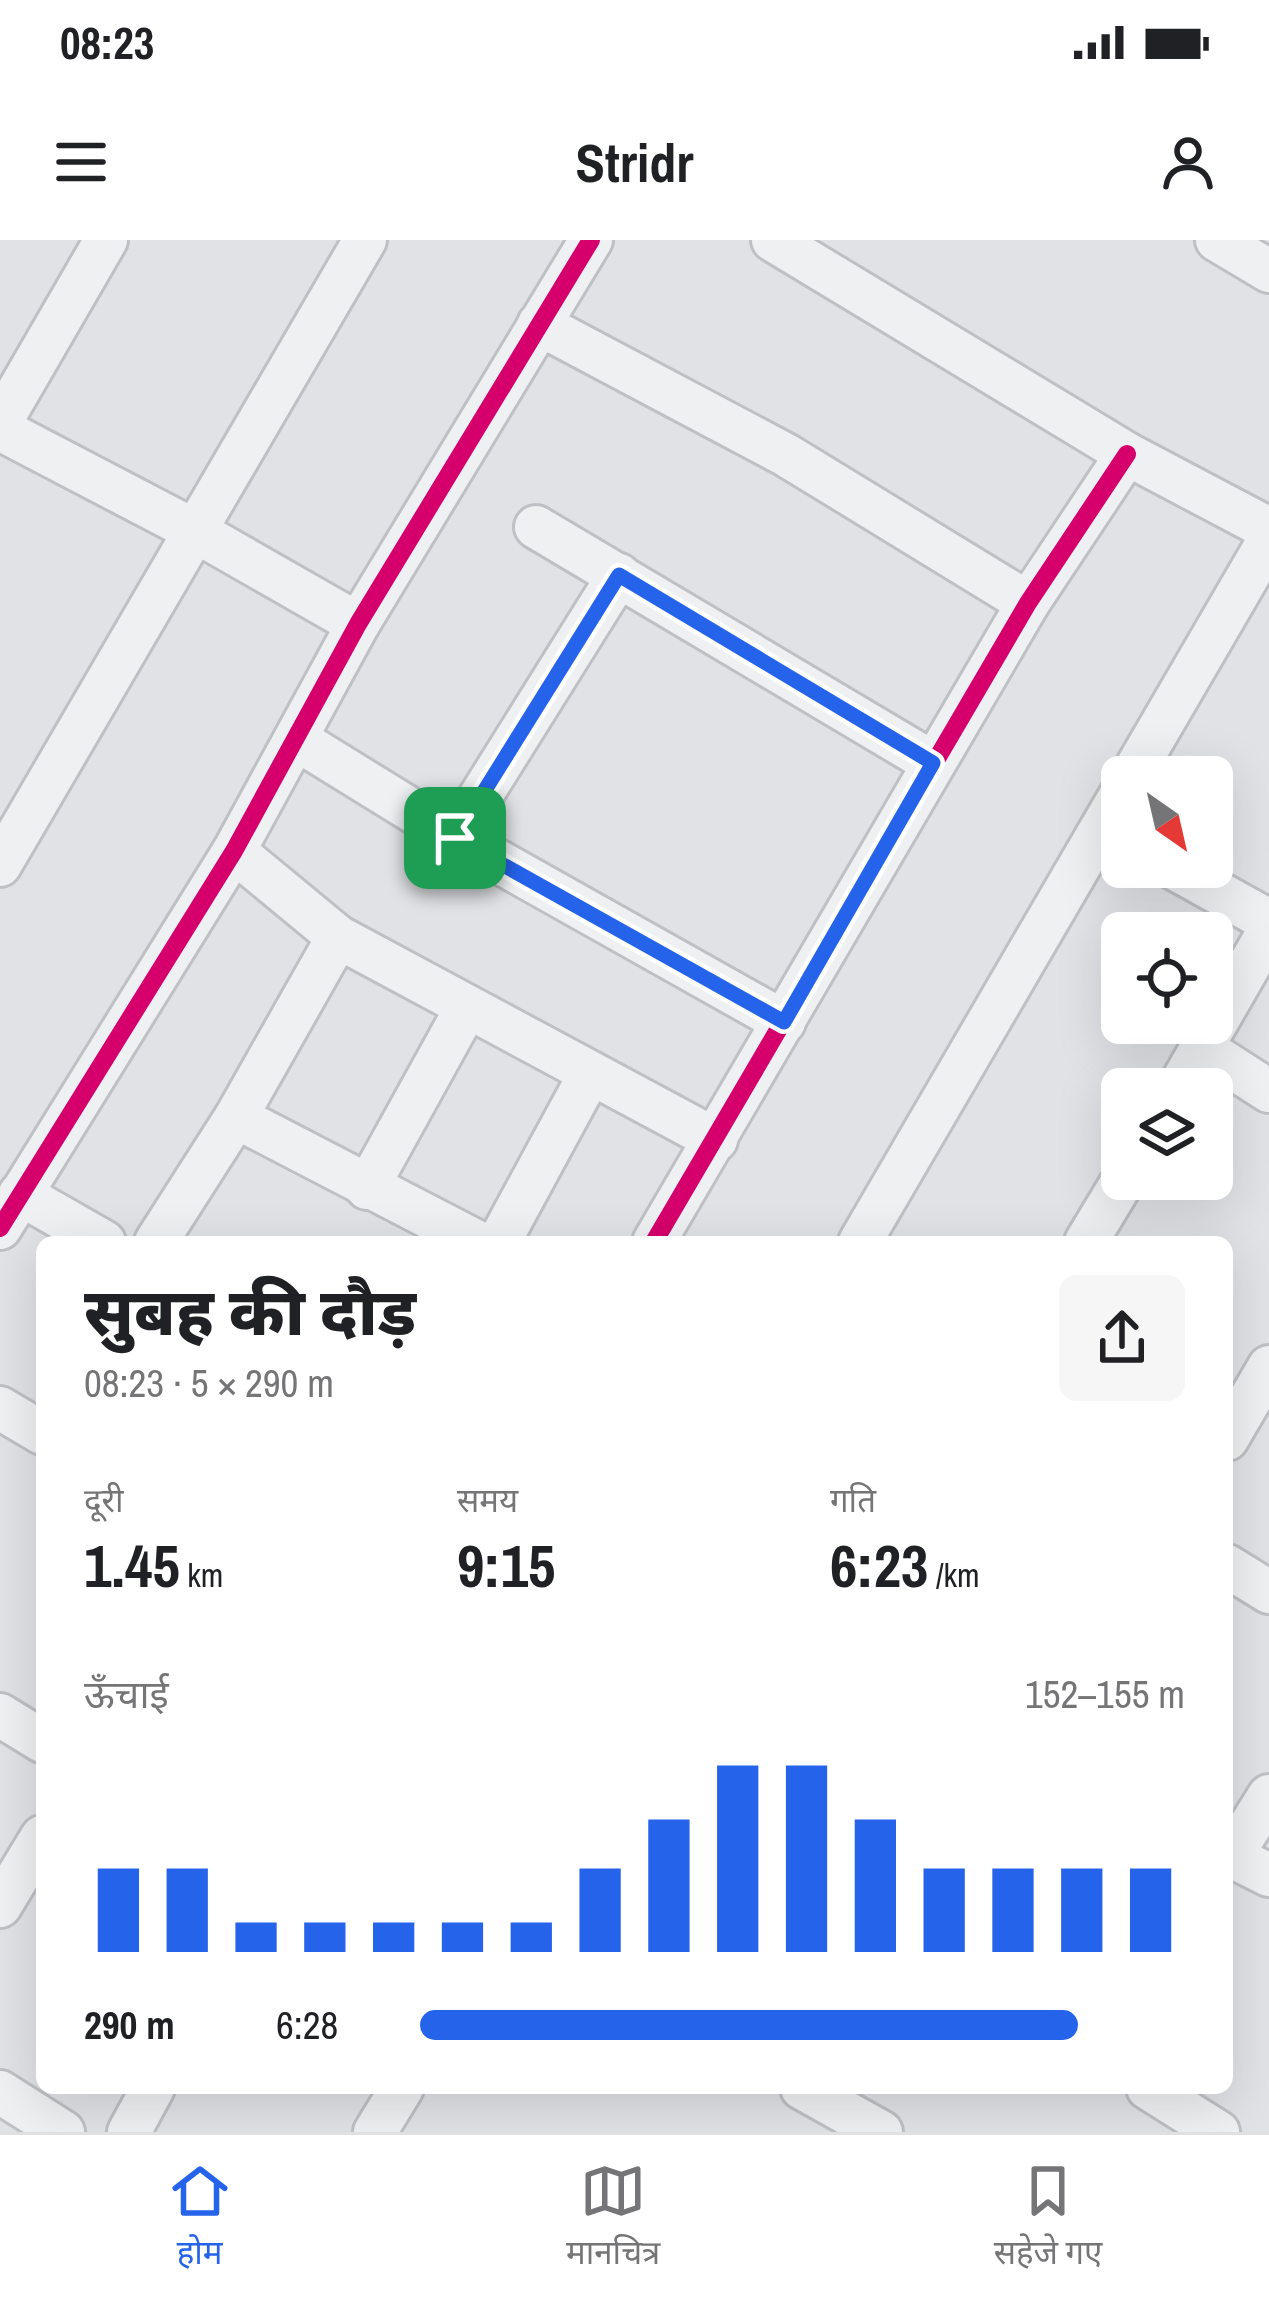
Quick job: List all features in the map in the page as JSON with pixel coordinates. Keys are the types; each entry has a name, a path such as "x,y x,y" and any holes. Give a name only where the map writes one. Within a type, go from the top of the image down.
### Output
{"street":[{"path":"106,240 0,426 358,623"},
{"path":"0,865 365,240"},
{"path":"86,1236 10,1211 234,851 358,623 591,240"},
{"path":"773,240 1127,454 1269,529"},
{"path":"1217,240 1269,271"},
{"path":"539,324 787,455 1028,603"},
{"path":"664,1236 933,763 1028,603 1127,454"},
{"path":"536,527 933,763"},
{"path":"1143,756 1269,540"},
{"path":"455,838 619,575"},
{"path":"296,739 455,838 784,1022"},
{"path":"864,1236 1101,843"},
{"path":"234,851 338,937 716,1140"},
{"path":"1210,888 1269,921"},
{"path":"1190,1068 1269,932"},
{"path":"159,1236 236,1117 338,937"},
{"path":"368,1188 467,1007"},
{"path":"1202,1048 1269,1091"},
{"path":"502,1236 590,1074"},
{"path":"236,1117 465,1236"},
{"path":"1090,1236 1111,1200"},
{"path":"1233,1428 1269,1367"},
{"path":"0,1408 36,1429"},
{"path":"1233,1571 1269,1592"},
{"path":"0,1715 36,1737"},
{"path":"1243,1861 1269,1796"},
{"path":"0,1906 36,1847"},
{"path":"0,2092 63,2132"},
{"path":"129,2132 150,2094"},
{"path":"375,2132 398,2094"},
{"path":"813,2094 880,2132"},
{"path":"1166,2110 1218,2132"}],"cycle path":[{"path":"0,1228 234,851 358,624 591,240"},
{"path":"658,1236 1028,603 1127,454"}],"route":[{"path":"619,575 933,763 784,1022 455,838 619,575"}]}
